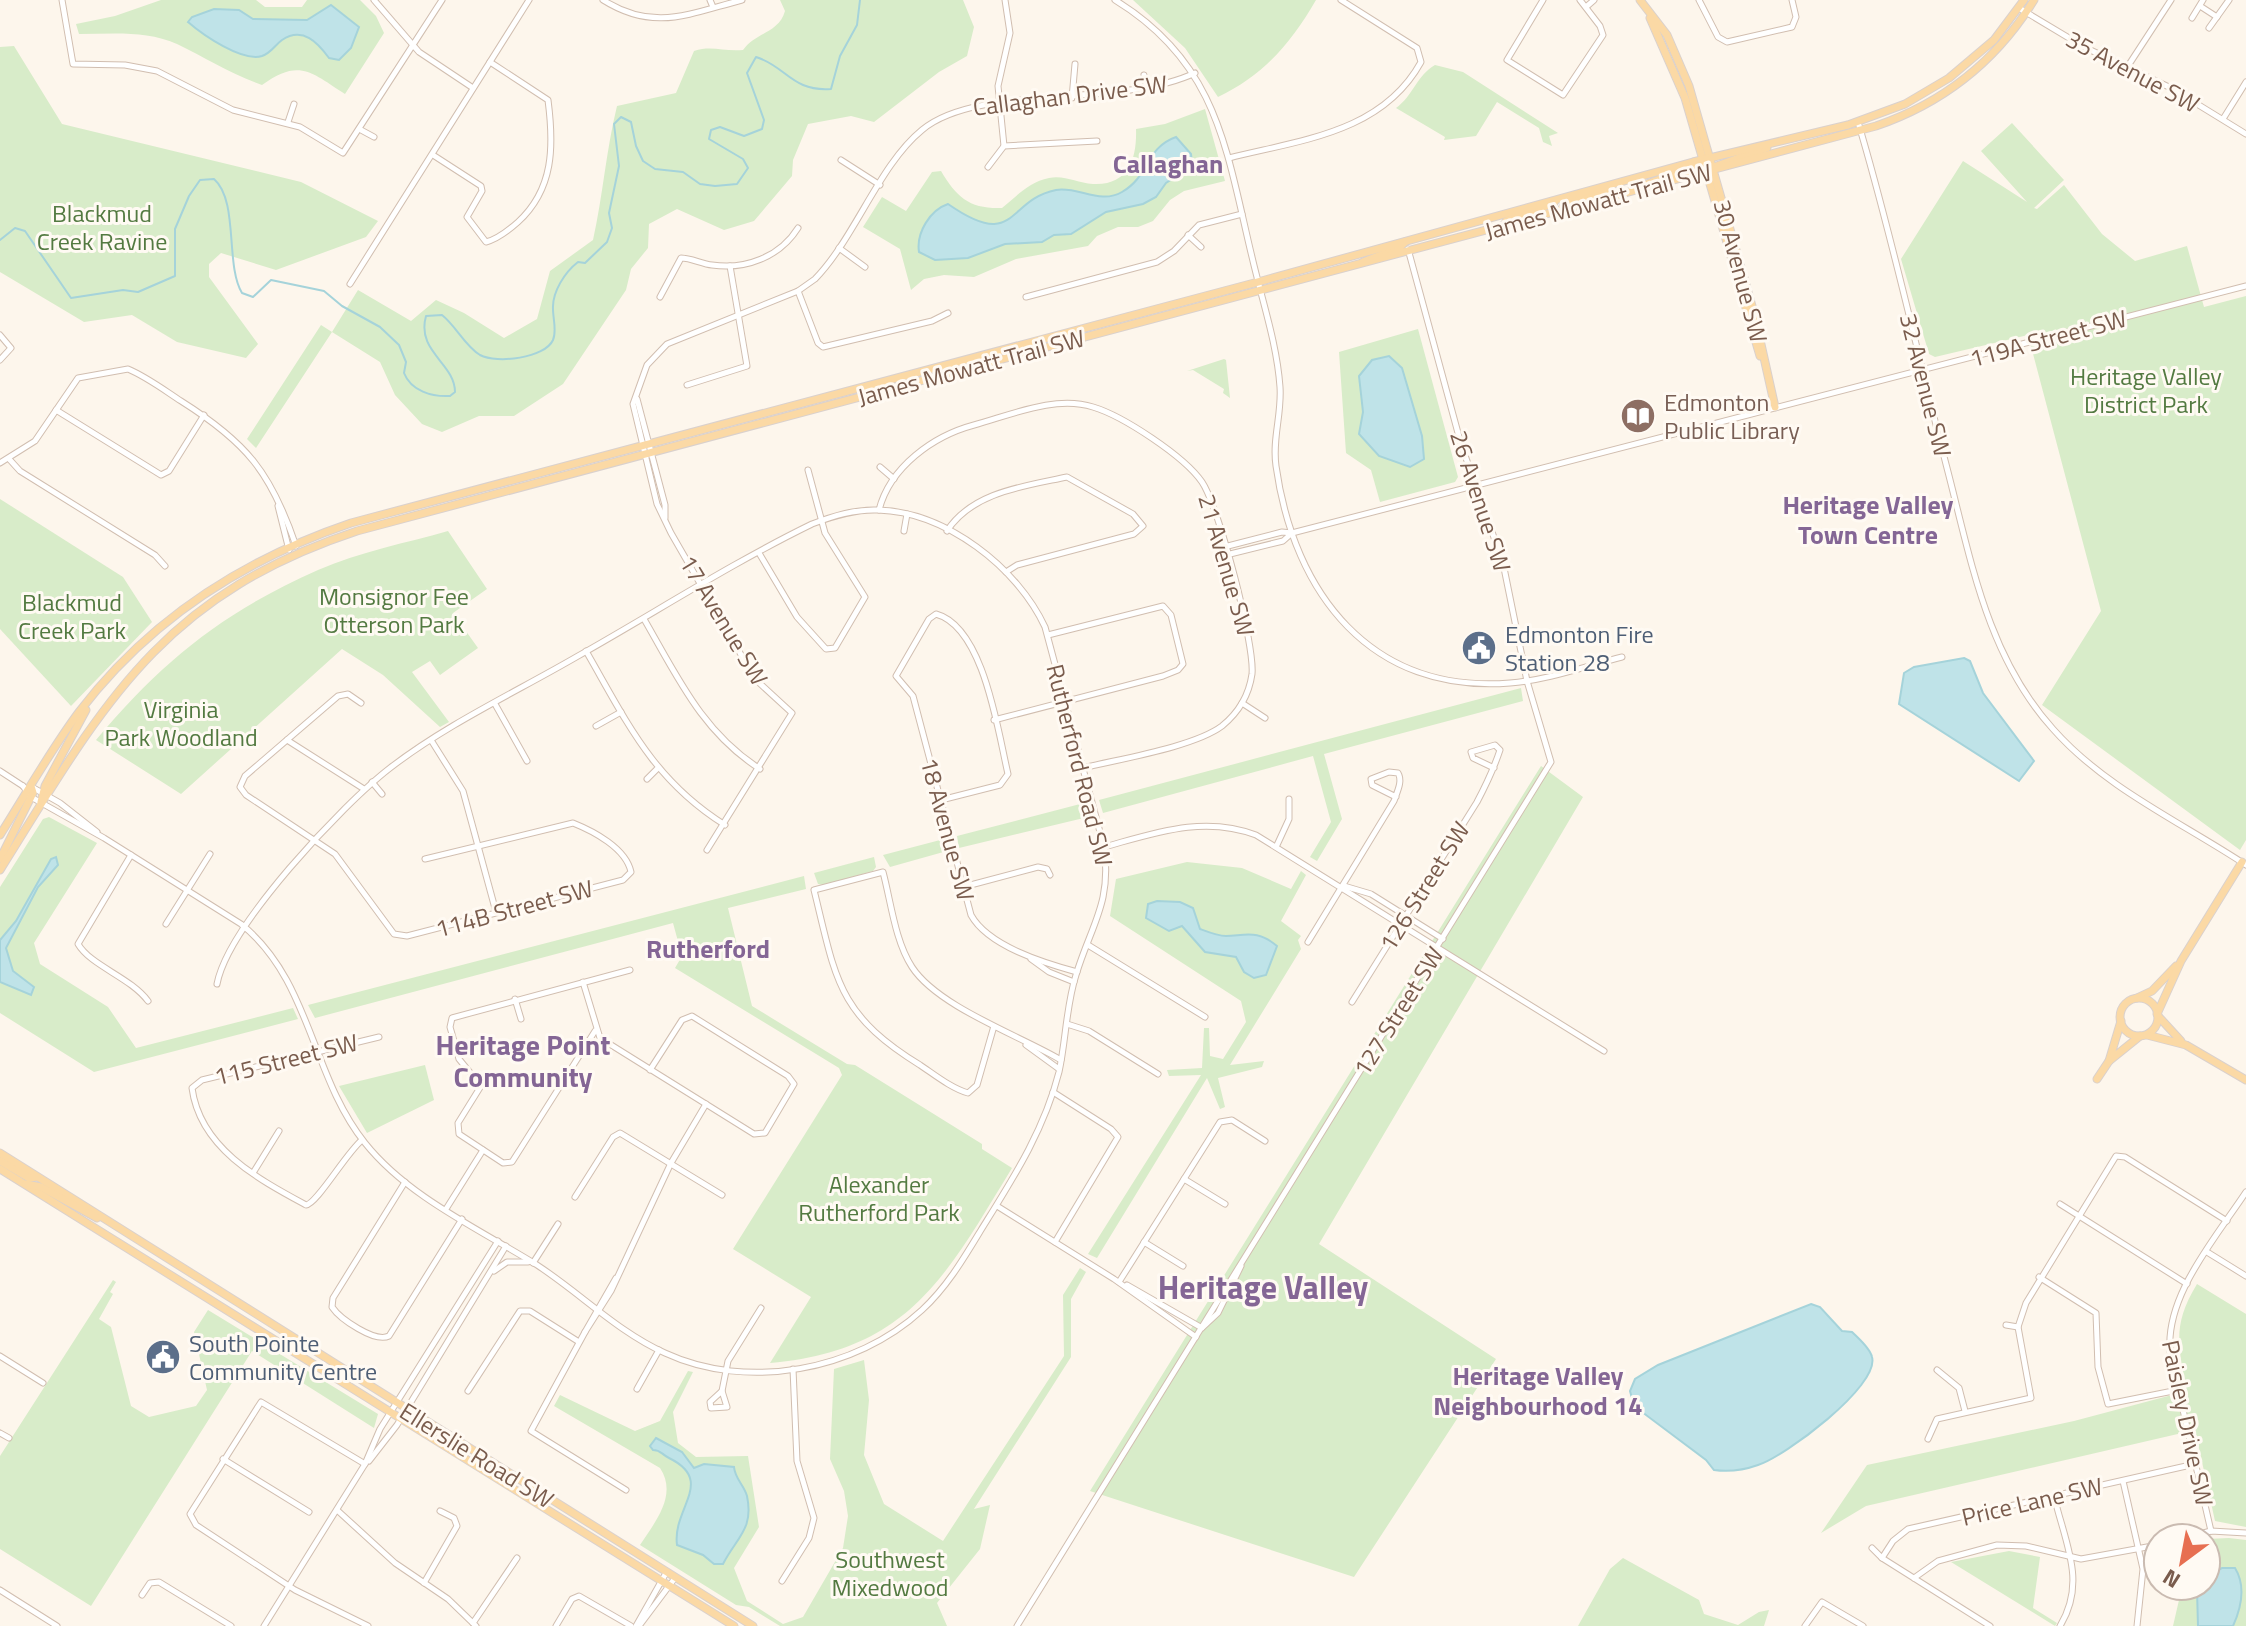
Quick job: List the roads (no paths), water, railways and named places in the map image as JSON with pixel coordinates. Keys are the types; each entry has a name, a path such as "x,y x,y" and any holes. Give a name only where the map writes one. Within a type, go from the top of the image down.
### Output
{"main road":[{"name":"30 Avenue SW","path":"1639,0 1669,54 1708,165 1775,407"},
{"name":"James Mowatt Trail SW","path":"0,835 94,694 131,652 186,605 238,571 351,523 1258,282 1646,174 1708,165 1859,126 1949,78 2034,0"},
{"name":"James Mowatt Trail SW","path":"44,794 111,700 179,625 231,587 293,549 1409,253 1623,194 1783,139 1859,126"},
{"path":"1560,210 1565,204 1646,174"},
{"path":"1477,233 1551,205 1557,198"},
{"path":"1355,267 1399,248 1406,240"},
{"path":"0,870 42,804 44,794 94,694"},
{"path":"0,859 28,791"},
{"path":"2109,1061 2153,1030 2181,961 2244,863"},
{"path":"2097,1079 2109,1061 2124,1006 2152,991 2181,961"},
{"path":"2136,999 2152,1004 2158,1015 2186,1045"},
{"path":"2121,1021 2128,1032 2162,1036 2186,1045 2246,1082"},
{"name":"Ellerslie Road SW","path":"0,1153 394,1408"},
{"path":"0,1161 29,1178 38,1177"},
{"name":"Ellerslie Road SW","path":"0,1169 404,1414 663,1577 669,1586 734,1626"},
{"path":"25,1185 41,1187 124,1231"},
{"name":"Ellerslie Road SW","path":"663,1577 675,1578 753,1626"}],"street":[{"path":"62,0 70,59 75,65 147,68 178,80 233,110 288,122 343,153 361,130 442,0"},
{"path":"374,0 413,46 473,88"},
{"path":"350,284 529,0"},
{"path":"603,0 626,13 654,20 742,0"},
{"path":"710,0 713,7"},
{"path":"988,167 1004,146 998,81 1010,33 1005,0"},
{"path":"1115,0 1156,28 1195,73 1216,115 1229,158 1279,380 1275,456 1292,533 1321,597 1349,630 1380,654 1409,668 1446,679 1483,683 1527,681 1622,657"},
{"path":"1229,158 1350,127 1376,113 1404,87 1421,62 1417,48 1341,0"},
{"path":"1543,0 1507,60 1563,95 1603,35 1580,0"},
{"path":"1586,7 1594,0"},
{"path":"1699,0 1717,35 1725,42 1790,28 1796,20 1792,0"},
{"path":"2128,66 2171,0"},
{"path":"2209,28 2228,0"},
{"path":"2192,18 2201,3 2217,17"},
{"name":"35 Avenue SW","path":"2023,7 2084,47 2128,66 2246,134"},
{"path":"433,155 481,186 482,191 467,217 486,242 520,220 542,192 551,161 548,100 490,62"},
{"path":"1072,98 1075,64"},
{"name":"Callaghan Drive SW","path":"641,445 634,413 643,372 661,348 680,337 798,291 821,273 906,146 931,123 960,110 1147,89 1195,73"},
{"path":"1144,75 1147,89"},
{"path":"2223,119 2246,82"},
{"path":"288,122 294,104"},
{"name":"32 Avenue SW","path":"1859,126 1981,598 2003,657 2024,694 2056,733 2084,760 2244,863"},
{"path":"361,130 374,137"},
{"path":"1004,146 1097,141"},
{"path":"841,160 880,185"},
{"path":"1026,297 1157,262 1203,223 1242,214"},
{"path":"660,297 681,258 730,266 772,254 789,242 798,228"},
{"path":"1188,235 1201,247"},
{"name":"26 Avenue SW","path":"1406,240 1474,485 1503,563 1527,681 1551,762"},
{"path":"839,248 865,267"},
{"path":"687,385 746,368 748,359 730,266"},
{"name":"119A Street SW","path":"1224,547 1282,532 1292,533 2246,286"},
{"path":"798,291 818,343 823,347 932,321 948,313"},
{"path":"0,335 11,348 0,360"},
{"path":"0,463 10,460 35,441 81,376 122,368 134,371 229,432 250,454 278,505 276,511 293,549"},
{"path":"637,399 650,442"},
{"name":"21 Avenue SW","path":"894,479 923,449 957,430 1062,403 1095,407 1176,456 1196,474 1212,500 1252,655 1251,682 1242,703"},
{"path":"56,410 161,475 169,471 204,415"},
{"name":"17 Avenue SW","path":"650,442 648,453 665,519 755,679 792,713 760,769"},
{"name":"17 Avenue SW","path":"641,445 648,453"},
{"path":"10,460 17,469 155,555 165,566"},
{"path":"879,510 894,479 880,467"},
{"path":"759,553 797,617 823,646 831,650 865,602 865,595 843,566 821,521 808,470"},
{"path":"947,531 958,516 980,500 1072,477 1136,516 1143,528 1134,534 1017,565 1006,572"},
{"name":"Rutherford Road SW","path":"28,791 42,804 104,838 246,928 269,951 287,977 338,1102 362,1140 405,1182 533,1263 659,1350 696,1365 725,1370 793,1369 860,1351 911,1319 944,1287 1029,1150 1053,1092 1074,982 1107,890 1104,847 1066,702 1048,635 1031,602 1006,572 947,531 907,514 879,510 847,513 821,521 759,553 431,740 364,789 315,839 246,928"},
{"path":"904,531 907,514"},
{"name":"119A Street SW","path":"1226,555 1283,541 1292,533"},
{"path":"941,800 1007,780 994,720 1167,675 1182,666 1171,615 1166,607 1157,606 1048,635"},
{"name":"18 Avenue SW","path":"994,720 974,650 961,631 939,613 929,619 896,676 913,696 971,915 978,926 1049,972 1074,982"},
{"path":"644,619 702,719 732,750 760,769 707,850"},
{"path":"586,651 657,769 687,799 725,825"},
{"path":"315,839 246,795 240,787 245,776 338,696 348,694 361,703"},
{"path":"1083,768 1202,737 1225,723 1242,703 1265,718"},
{"path":"495,704 527,761"},
{"path":"596,726 621,712"},
{"path":"287,740 364,789"},
{"path":"431,740 461,785 496,912"},
{"path":"1498,746 1494,768 1471,757 1472,750 1498,746"},
{"name":"127 Street SW","path":"1017,1626 1196,1337 1222,1307 1240,1272 1243,1257 1551,762"},
{"name":"126 Street SW","path":"1352,1002 1494,768"},
{"path":"647,779 657,769"},
{"path":"0,771 28,791"},
{"path":"1308,942 1396,797 1400,779 1398,773 1385,773 1371,779 1374,786 1396,797"},
{"path":"372,782 382,794"},
{"name":"Rutherford Road SW","path":"28,791 44,794 104,838"},
{"path":"1277,845 1289,819 1289,799"},
{"path":"1217,815 1217,825"},
{"name":"114B Street SW","path":"315,839 346,866 391,931 399,936 628,877 631,869 621,852 578,825 567,823 478,846"},
{"path":"1104,847 1177,828 1217,825 1246,831 1277,845 1343,885 1604,1051"},
{"path":"425,859 478,846"},
{"path":"166,924 210,854"},
{"path":"131,855 78,944 85,952 131,982 148,1001"},
{"path":"963,887 1038,867 1047,869 1050,875"},
{"path":"994,1026 972,1092 962,1091 892,1048 858,1018 836,978 814,890 883,872 912,967 933,988 1026,1045 1059,1069"},
{"path":"1343,885 1365,891 1443,939"},
{"path":"217,984 221,968 246,928"},
{"path":"1088,945 1205,1017"},
{"name":"18 Avenue SW","path":"1031,959 1077,972"},
{"path":"595,1031 510,1164 458,1132 458,1123 481,1086 459,1059 451,1019 630,970"},
{"path":"583,982 595,1031 603,1041 650,1070 706,1104 754,1134 761,1135 792,1090 793,1080 690,1016 682,1020 650,1070"},
{"path":"515,999 521,1019"},
{"path":"1067,1024 1089,1031 1158,1074"},
{"name":"115 Street SW","path":"253,1173 230,1158 214,1142 193,1094 195,1083 379,1037"},
{"path":"1026,1045 1061,1060"},
{"path":"1053,1092 1111,1129 1118,1137 1055,1242"},
{"path":"626,1490 531,1431 616,1278 671,1163 706,1104"},
{"path":"1119,1282 1219,1124 1227,1119 1265,1141"},
{"path":"279,1131 253,1173 310,1206 343,1157 362,1140"},
{"path":"575,1197 618,1133 722,1195"},
{"path":"446,1209 483,1150"},
{"path":"1928,1439 1937,1419 2031,1398 2018,1327 2039,1277 2116,1156 2121,1155 2227,1221"},
{"path":"1184,1179 1225,1204"},
{"path":"405,1182 333,1298 332,1307 376,1338 384,1339 391,1334 462,1219"},
{"name":"Paisley Drive SW","path":"2209,1522 2178,1390 2169,1329 2172,1312 2187,1284 2246,1192"},
{"path":"2060,1204 2187,1284"},
{"path":"997,1206 1119,1282 1202,1328"},
{"path":"488,1276 507,1262 533,1263 558,1224"},
{"path":"264,1626 498,1241"},
{"path":"1144,1242 1183,1266"},
{"path":"365,1464 404,1414 506,1246"},
{"path":"2207,1252 2246,1276"},
{"path":"2039,1277 2096,1313 2098,1367 2108,1404 2178,1390"},
{"path":"1119,1282 1196,1337"},
{"path":"722,1391 725,1370 761,1308"},
{"path":"468,1391 520,1311 530,1311 579,1342"},
{"path":"2006,1325 2018,1327"},
{"path":"637,1389 659,1350"},
{"path":"0,1356 43,1383"},
{"path":"782,1581 809,1538 814,1518 812,1501 797,1461 793,1369"},
{"path":"1937,1370 1959,1388 1965,1411"},
{"path":"365,1464 264,1402 256,1406 192,1508 191,1520 289,1586 368,1626"},
{"path":"0,1433 9,1438"},
{"path":"223,1459 309,1512"},
{"name":"Price Lane SW","path":"1882,1558 1905,1530 2195,1464"},
{"path":"2123,1481 2139,1549 2143,1584 2137,1626"},
{"path":"2054,1496 2072,1558 2074,1593 2060,1626"},
{"path":"337,1510 475,1624 517,1558"},
{"path":"424,1583 457,1526 454,1518 440,1511"},
{"path":"2222,1532 2246,1533"},
{"path":"365,1548 373,1542"},
{"path":"1914,1578 1938,1561 1997,1545 2026,1546 2072,1558 2099,1558 2142,1548"},
{"path":"1872,1548 1882,1558 1990,1626"},
{"path":"635,1626 663,1577"},
{"path":"635,1626 675,1578"},
{"path":"142,1595 150,1583 159,1582 231,1626"},
{"path":"0,1590 57,1626"},
{"path":"556,1626 572,1599 579,1596 635,1626"},
{"path":"1805,1626 1822,1602 1863,1626"}],"water":[{"path":"331,5 359,27 351,48 339,60 329,58 309,38 297,35 282,40 262,56 244,55 213,40 188,22 192,17 214,9 239,10 253,19 307,20"},
{"path":"1176,137 1191,154 1193,172 1180,174 1166,183 1156,197 1143,204 1106,212 1071,234 1054,235 1042,242 1005,244 968,258 935,260 919,252 920,237 926,223 941,207 948,204 970,218 999,223 1040,195 1056,190 1106,197 1114,195 1131,185 1158,148"},
{"path":"1389,356 1402,368 1422,436 1424,459 1410,467 1379,456 1359,434 1363,412 1359,376 1372,360"},
{"path":"1964,658 1970,661 1983,693 2034,761 2019,781 1899,704 1904,673 1914,667"},
{"path":"56,857 58,865 38,887 6,948 13,971 34,987 31,995 0,982 0,940 16,921 51,859"},
{"path":"1157,901 1180,902 1193,908 1200,929 1210,933 1253,935 1270,941 1277,946 1266,975 1254,978 1244,972 1236,957 1205,952 1182,926 1169,931 1146,918 1148,904"},
{"path":"1811,1304 1820,1307 1842,1331 1852,1332 1864,1344 1872,1357 1870,1370 1861,1385 1828,1419 1771,1459 1742,1469 1714,1470 1706,1460 1634,1406 1630,1391 1635,1379 1658,1365"},
{"path":"656,1438 682,1452 694,1468 704,1464 734,1467 747,1496 748,1517 743,1532 723,1564 714,1564 703,1555 677,1545 680,1519 691,1486 683,1467 650,1446"},
{"path":"2222,1568 2235,1568 2241,1582 2242,1596 2233,1626 2198,1626 2197,1602 2222,1602"}],"waterway":[{"path":"0,240 15,228 25,231 71,298 123,290 138,292 175,276 175,229 189,196 200,180 214,179 227,202 234,266 242,293 253,297 271,280 324,291 342,306 380,327 399,345 406,362 404,373 412,384 429,394 450,396 455,392 453,382 426,339 426,316 442,315 475,351 488,358 520,358 548,346 554,336 553,303 560,283 573,266 578,262 585,263 607,242 612,228 609,213 619,166 614,124 621,117 631,122 643,161 655,169 683,172 700,184 737,184 748,168 743,159 709,139 711,130 720,127 744,136 762,129 764,120 747,73 756,57 807,87 831,89 840,56 857,25 860,0"}],"place":[{"name":"Edmonton Public Library","path":"1638,416"},
{"name":"Edmonton Fire Station 28","path":"1479,648"},
{"name":"South Pointe Community Centre","path":"163,1357"}],"district":[{"name":"Callaghan","path":"1168,163"},
{"name":"Heritage Valley Town Centre","path":"1868,519"},
{"name":"Rutherford","path":"708,948"},
{"name":"Heritage Point Community","path":"523,1060"},
{"name":"Heritage Valley","path":"1263,1287"},
{"name":"Heritage Valley Neighbourhood 14","path":"1538,1390"}],"park label":[{"name":"Blackmud Creek Ravine","path":"102,227"},
{"name":"Heritage Valley District Park","path":"2146,390"},
{"name":"Monsignor Fee Otterson Park","path":"394,610"},
{"name":"Blackmud Creek Park","path":"72,616"},
{"name":"Virginia Park Woodland","path":"181,723"},
{"name":"Alexander Rutherford Park","path":"879,1198"},
{"name":"Southwest Mixedwood","path":"890,1573"}]}
